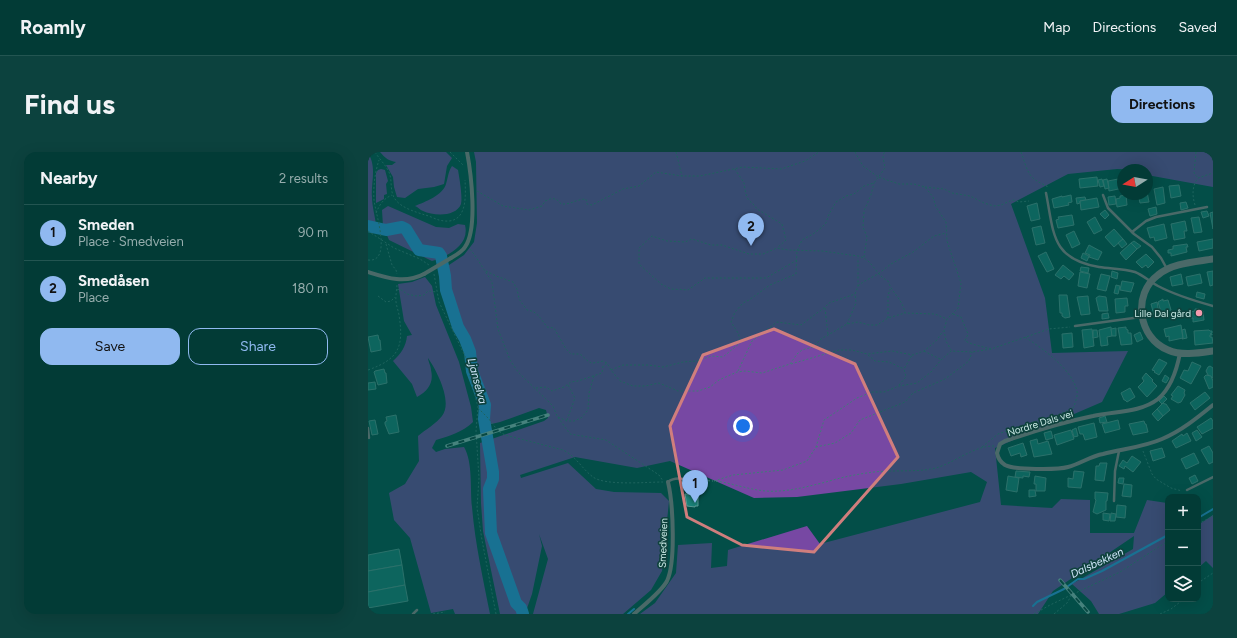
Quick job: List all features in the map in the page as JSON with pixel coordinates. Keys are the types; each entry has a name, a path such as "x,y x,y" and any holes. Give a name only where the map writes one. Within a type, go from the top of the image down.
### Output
{"street":[{"path":"368,272 397,280 410,280 424,274 451,258 466,246 471,228 472,188 467,152"},
{"path":"1213,259 1167,269 1158,274 1150,282 1142,297 1141,304 1142,317 1151,338 1167,350 1180,353 1213,351"},
{"name":"Nordre Dals vei","path":"1180,353 1178,364 1168,386 1159,398 1147,406 1079,419 1013,438 1000,444 997,453 1000,461 1007,466 1038,469 1062,468 1101,454 1164,438 1196,419 1213,405"},
{"name":"Smedveien","path":"634,614 666,582 672,566 672,510 666,482"}],"lane":[{"path":"1046,193 1055,237 1065,254 1077,261 1091,266 1134,272 1150,282 1174,293 1213,306"},
{"path":"1103,195 1108,208 1139,239 1152,248 1161,258 1167,269"},
{"path":"1132,232 1150,219 1207,207"},
{"path":"1075,326 1142,317"},
{"path":"368,428 370,438"},
{"path":"1114,501 1115,471 1120,450"},
{"path":"1187,490 1213,477"},
{"path":"666,482 677,478 688,480"},
{"path":"413,614 417,610"}],"path":[{"path":"375,152 390,175 393,195 396,201 413,211 438,220 452,221 461,215 465,204 465,179"},
{"path":"450,152 463,165 464,168"},
{"path":"676,152 682,176"},
{"path":"472,188 503,206 530,210 542,206 544,201 553,198 558,199 561,204 568,205 579,199 586,198 587,204 592,205 623,189 639,186 656,172 682,176 700,176 743,167 781,169 805,161 819,152"},
{"path":"855,152 863,166 878,177 899,184 914,184 944,189 952,193 970,196 994,206 1014,200 1020,202 1029,201"},
{"path":"864,258 867,237 863,227 864,211 871,195 874,183 885,168 882,157 885,152"},
{"path":"1021,152 1029,175 1036,182 1047,186 1046,193"},
{"path":"1196,152 1193,167 1194,173 1198,178"},
{"path":"1205,152 1213,153"},
{"path":"368,260 374,260 380,253 381,240 374,192 376,169 380,160"},
{"path":"735,169 743,181 747,197 750,202 782,224 786,240 777,248 763,254 749,254 722,245 711,245 692,239 685,242 667,241 652,236 639,248 639,264 661,284 671,289 688,290 705,278 766,278 797,260"},
{"path":"1196,210 1192,198 1193,184 1198,178 1213,173"},
{"path":"611,370 623,365 648,365 662,367 683,362 697,361 712,356 723,357 741,342 738,333 731,322 735,312 743,302 749,300 770,285 796,274 797,251 802,240 822,228 836,202 846,196 854,194 864,186 874,183"},
{"path":"486,271 513,282 517,289 519,299 527,310 533,310 547,327 554,328 566,349 571,354 580,354 586,361 593,364 603,360 607,363 620,381 633,386 645,386 659,383 678,392 698,391 710,387 719,380 737,372 745,371 762,373 839,350 852,350 867,354 892,351 913,355 924,351 936,341 944,330 947,319 958,308 961,283 947,241 946,222 936,207 933,197 925,187"},
{"path":"376,213 381,202 393,195"},
{"path":"368,231 400,251 420,259 430,265"},
{"path":"858,286 891,264 913,252 934,236 947,232"},
{"path":"368,370 390,360 397,351 399,345 400,325 396,297 396,270 392,265 386,243"},
{"path":"466,246 472,251 492,282 498,329 506,354 518,372 553,406 557,416 570,434 606,440 659,475 666,482"},
{"path":"777,248 797,251 822,251 864,258 869,262 881,278 888,281 890,288 904,306 905,313"},
{"path":"847,324 856,303 855,294 858,286 858,256"},
{"path":"433,272 442,308 465,356 478,408 476,431 479,478 477,508 496,614"},
{"path":"888,318 888,296 890,288"},
{"path":"396,290 400,289 407,294 418,296 424,295 428,291 437,292"},
{"path":"737,372 752,342 777,322 802,324 825,308 829,303 855,294"},
{"path":"378,296 386,302 396,297"},
{"path":"825,308 828,335"},
{"path":"790,364 802,350 813,347 821,339 847,324 858,322 876,325 888,318 905,313 935,314 947,319"},
{"path":"952,313 961,317 968,334 966,341 992,349"},
{"path":"714,481 733,475 784,470 807,461 816,447 824,420 857,398 872,392 884,392 899,386 917,383 931,372 951,351 972,352 992,349 1049,329 1075,326"},
{"path":"944,330 946,341 951,351"},
{"path":"982,447 998,434 1033,422 1052,418 1074,407 1078,393 1072,380 1062,367 1040,347 1024,337"},
{"path":"924,351 941,360"},
{"path":"816,447 835,444 851,433 860,420 905,402 913,393 945,379 970,362 972,352"},
{"path":"867,354 874,361 889,362 904,369"},
{"path":"899,386 906,377 904,369 913,355"},
{"path":"536,388 546,387 552,391 571,382 602,373 603,366 607,363"},
{"path":"557,416 567,421 574,421 581,418 588,410 589,393 594,376"},
{"path":"567,421 575,398 568,384"},
{"path":"478,408 487,416 498,431 505,435 563,450 569,453 590,474 599,480 616,483 666,482"},
{"path":"688,480 714,481 756,491 796,489 813,486 839,478 873,472 931,469 951,463 976,449 1000,444"},
{"path":"1140,445 1152,474 1156,479 1175,490 1187,490"},
{"path":"1201,522 1213,516"},
{"path":"1034,614 1124,570 1165,544"},
{"path":"1201,581 1213,573"},
{"path":"1054,614 1067,603 1072,595"},
{"path":"1160,614 1171,609 1180,602"},
{"path":"433,614 445,612"}],"highlighted area":[{"path":"774,329 855,364 898,457 814,552 742,545 687,517 670,426 703,355"}],"shaded area":[{"path":"380,152 446,152 452,158 447,166 444,184 418,189 405,198 397,197 393,177 386,165 392,165 396,162 387,159"},
{"path":"474,152 1213,152 1213,187 1153,176 1153,164 1117,164 1117,169 1068,174 1011,204 1045,298 1052,353 1128,351 1102,402 995,448 1001,505 1052,508 1061,499 1090,500 1090,533 1134,533 1147,500 1165,503 1165,595 1155,603 1119,614 1099,614 1091,601 1072,584 1133,549 1134,536 1053,591 1038,614 640,614 655,603 676,573 678,545 712,543 711,568 727,566 728,550 807,526 820,544 980,502 987,482 971,472 901,484 797,497 754,498 670,461 637,468 575,457 520,475 521,478 568,463 596,489 614,492 661,493 669,501 662,571 651,590 623,614 533,614 548,559 539,534 542,546 532,594 525,614 500,614 483,531 480,443 544,421 548,418 546,410 539,408 500,422 483,426 471,370 446,304 439,276 446,267 464,255 474,242 477,223 476,162"},
{"path":"368,153 371,158 373,169 372,200 376,225 371,227 368,226"},
{"path":"452,166 458,170 460,182 461,204 458,208 450,213 433,214 422,211 415,206 433,198 441,192 446,184"},
{"path":"381,169 385,170 388,181 386,184 387,194 384,195 384,199 376,203 376,173"},
{"path":"388,206 436,227 449,228 458,224 465,225 466,232 464,238 461,244 451,253 432,261 389,240 383,226 382,210"},
{"path":"425,277 432,286 436,305 459,362 471,407 473,422 460,431 436,440 432,448 436,452 445,449 464,447 467,453 470,468 471,500 475,534 490,614 455,614 453,609 431,613 410,538 394,520 389,493 405,484 419,461 418,436 442,416 446,403 439,378 428,358 432,375 431,383 424,392 417,397 412,384 393,361 403,350 407,336 412,335 404,321 398,284 412,282"},
{"path":"1213,515 1213,568 1206,561 1201,565 1201,523"}],"building":[{"path":"1097,177 1098,186 1080,188 1079,179"},
{"path":"1102,179 1104,186 1100,187 1098,180"},
{"path":"1107,179 1109,188 1105,189 1103,180"},
{"path":"1117,179 1117,189 1109,191 1108,181"},
{"path":"1179,185 1181,196 1171,198 1169,186"},
{"path":"1163,187 1165,203 1157,205 1154,189"},
{"path":"1071,195 1072,202 1068,203 1069,205 1054,208 1052,199"},
{"path":"1115,196 1116,204 1109,205 1108,197"},
{"path":"1085,197 1086,200 1080,201 1080,203 1077,204 1076,198"},
{"path":"1097,198 1099,207 1081,210 1080,201"},
{"path":"1116,199 1126,200 1127,205 1117,207"},
{"path":"1139,200 1149,200 1149,202 1140,203"},
{"path":"1186,202 1188,208 1181,210 1180,203"},
{"path":"1037,203 1040,219 1031,221 1027,206"},
{"path":"1156,207 1157,214 1150,216 1148,209"},
{"path":"1105,210 1109,215 1105,219 1100,214"},
{"path":"1207,211 1209,216 1203,218 1201,212"},
{"path":"1213,212 1213,229 1210,213"},
{"path":"1072,215 1074,225 1058,228 1056,220 1059,219 1058,217"},
{"path":"1095,217 1102,230 1094,234 1087,222"},
{"path":"1199,217 1202,232 1194,233 1191,218"},
{"path":"1185,221 1187,231 1184,231 1185,238 1174,240 1171,224"},
{"path":"1164,224 1167,238 1155,241 1154,237 1150,238 1147,228"},
{"path":"1041,226 1045,243 1036,245 1032,228"},
{"path":"1114,229 1123,239 1114,247 1105,237"},
{"path":"1074,231 1080,244 1072,248 1066,235"},
{"path":"1123,239 1127,244 1122,248 1118,243"},
{"path":"1213,239 1213,248 1199,251 1197,242"},
{"path":"1134,241 1141,246 1137,249 1131,243"},
{"path":"1131,243 1137,249 1126,260 1120,253"},
{"path":"1187,244 1187,252 1171,256 1171,253 1168,253 1168,250 1173,249 1173,246"},
{"path":"1089,245 1102,252 1098,260 1089,257 1090,255 1085,253"},
{"path":"1046,252 1054,269 1047,272 1038,256"},
{"path":"1083,253 1089,256 1087,261 1081,258"},
{"path":"1146,254 1154,262 1148,268 1146,265 1142,268 1136,262"},
{"path":"1063,265 1074,274 1069,280 1064,276 1061,279 1055,275"},
{"path":"1081,267 1089,268 1088,273 1080,271"},
{"path":"1112,271 1118,273 1117,279 1111,277"},
{"path":"1213,271 1213,285 1210,286 1207,272"},
{"path":"1080,272 1090,274 1087,288 1078,286"},
{"path":"1101,274 1110,276 1106,291 1097,289"},
{"path":"1181,274 1183,284 1172,286 1170,277"},
{"path":"1200,274 1202,283 1188,286 1186,277"},
{"path":"1122,281 1134,283 1131,292 1120,290"},
{"path":"1116,285 1120,286 1118,294 1114,293"},
{"path":"1197,292 1205,294 1204,299 1196,297"},
{"path":"1059,295 1067,295 1070,317 1065,318 1062,316 1062,313 1060,313"},
{"path":"1088,296 1090,314 1081,315 1077,297"},
{"path":"1099,296 1106,297 1108,311 1099,311 1096,298"},
{"path":"1127,298 1128,306 1125,306 1125,312 1116,313 1115,299"},
{"path":"1163,299 1163,301 1168,300 1171,310 1161,312 1158,302"},
{"path":"1157,302 1159,313 1154,315 1151,304"},
{"path":"1195,309 1203,311 1204,320 1193,322 1190,312 1195,311"},
{"path":"1108,313 1109,318 1102,319 1102,314"},
{"path":"1181,325 1183,338 1169,341 1169,336 1166,337 1164,329"},
{"path":"1111,327 1112,336 1107,337 1108,345 1101,346 1099,330"},
{"path":"1126,327 1128,333 1131,333 1132,344 1121,345 1118,328"},
{"path":"1116,328 1116,336 1112,336 1111,329"},
{"path":"1092,329 1094,346 1084,348 1082,330"},
{"path":"1185,329 1187,338 1182,339 1182,330"},
{"path":"1093,330 1097,330 1098,337 1093,338"},
{"path":"1194,331 1212,331 1210,334 1212,335 1210,335 1210,337 1212,337 1213,343 1195,345"},
{"path":"1140,332 1143,339 1137,342 1134,335"},
{"path":"1072,333 1073,347 1063,348 1062,334"},
{"path":"378,335 381,350 371,352 368,337"},
{"path":"1159,359 1167,363 1159,375 1152,370"},
{"path":"1192,362 1201,366 1191,384 1180,378 1184,370 1188,371"},
{"path":"1210,366 1213,368 1213,378 1208,375 1206,371"},
{"path":"384,369 387,383 378,385 374,372"},
{"path":"1146,373 1157,386 1147,397 1138,387 1144,381 1142,378"},
{"path":"1165,375 1169,378 1166,383 1162,381"},
{"path":"1206,375 1211,376 1213,381 1213,387 1209,389 1204,377"},
{"path":"375,382 376,389 368,390 368,383"},
{"path":"1178,386 1185,390 1185,395 1181,402 1178,403 1171,399 1173,396 1171,395"},
{"path":"1130,388 1135,397 1127,402 1124,400 1121,393"},
{"path":"1205,392 1210,398 1195,410 1190,403"},
{"path":"1164,396 1167,399 1162,404 1159,401"},
{"path":"1163,403 1166,404 1170,410 1163,416 1157,409"},
{"path":"1157,409 1163,416 1158,421 1152,414"},
{"path":"396,415 399,432 389,434 385,424 387,421 386,417"},
{"path":"1105,416 1107,422 1100,423 1099,418"},
{"path":"1211,418 1213,421 1213,428 1202,434 1197,427"},
{"path":"375,420 378,434 372,435 369,421"},
{"path":"1118,420 1120,429 1105,433 1102,424"},
{"path":"1144,421 1148,432 1133,435 1129,424"},
{"path":"1094,423 1097,437 1085,440 1083,434 1080,434 1078,427"},
{"path":"1076,428 1078,436 1074,437 1072,430"},
{"path":"1071,430 1074,439 1057,445 1054,435"},
{"path":"1197,430 1202,437 1196,441 1192,433"},
{"path":"1051,431 1053,438 1046,440 1044,433"},
{"path":"1187,433 1191,441 1176,448 1172,441 1182,434 1183,436"},
{"path":"1037,439 1038,444 1048,441 1052,454 1034,457 1030,441"},
{"path":"1023,443 1027,455 1021,457 1020,453 1011,456 1008,448"},
{"path":"1209,446 1213,453 1213,462 1209,464 1201,450"},
{"path":"1162,448 1165,457 1153,461 1150,451"},
{"path":"1194,453 1199,463 1186,469 1181,459"},
{"path":"1132,456 1141,462 1133,472 1125,466 1124,469 1119,466 1123,460 1127,463"},
{"path":"1100,463 1107,463 1104,481 1095,480 1096,466 1099,466"},
{"path":"1016,471 1030,472 1029,477 1015,477"},
{"path":"1074,471 1084,472 1081,488 1068,487 1068,478 1073,479"},
{"path":"1195,475 1198,481 1192,484 1189,478"},
{"path":"1008,476 1019,478 1017,492 1006,490"},
{"path":"1035,476 1046,478 1045,491 1036,491 1036,484 1034,484"},
{"path":"1119,478 1124,478 1123,484 1118,483"},
{"path":"1124,484 1132,485 1131,497 1122,496"},
{"path":"1029,490 1035,490 1036,496 1029,497"},
{"path":"1095,492 1108,493 1106,510 1097,514 1093,512 1096,500"},
{"path":"685,494 692,494 692,497 698,497 698,506 687,506"},
{"path":"1117,505 1126,506 1125,518 1116,517"},
{"path":"1103,513 1110,514 1109,521 1103,520"},
{"path":"1111,513 1116,514 1115,521 1110,521"},
{"path":"399,549 402,565 368,571 368,555"},
{"path":"402,565 405,585 368,592 368,571"},
{"path":"405,585 408,601 368,608 368,592"}],"waterway":[{"name":"Ljanselva","path":"368,226 386,230 402,227 406,229 419,250 439,253 441,256 446,290 458,327 470,352 472,371 485,405 484,419 493,472 493,479 489,489 491,533 516,603 521,608 523,614"},
{"name":"Dalsbekken","path":"1201,516 1213,509"},
{"name":"Dalsbekken","path":"1033,606 1037,602 1064,589 1078,579 1084,579 1102,571 1165,537"},
{"path":"628,614 634,609"}],"railway":[{"path":"447,446 548,415"},
{"path":"1060,580 1088,612"}],"place":[{"name":"Smedåsen","path":"751,246"},
{"name":"Lille Dal gård","path":"1199,313"},
{"name":"Smeden","path":"695,503"}]}
